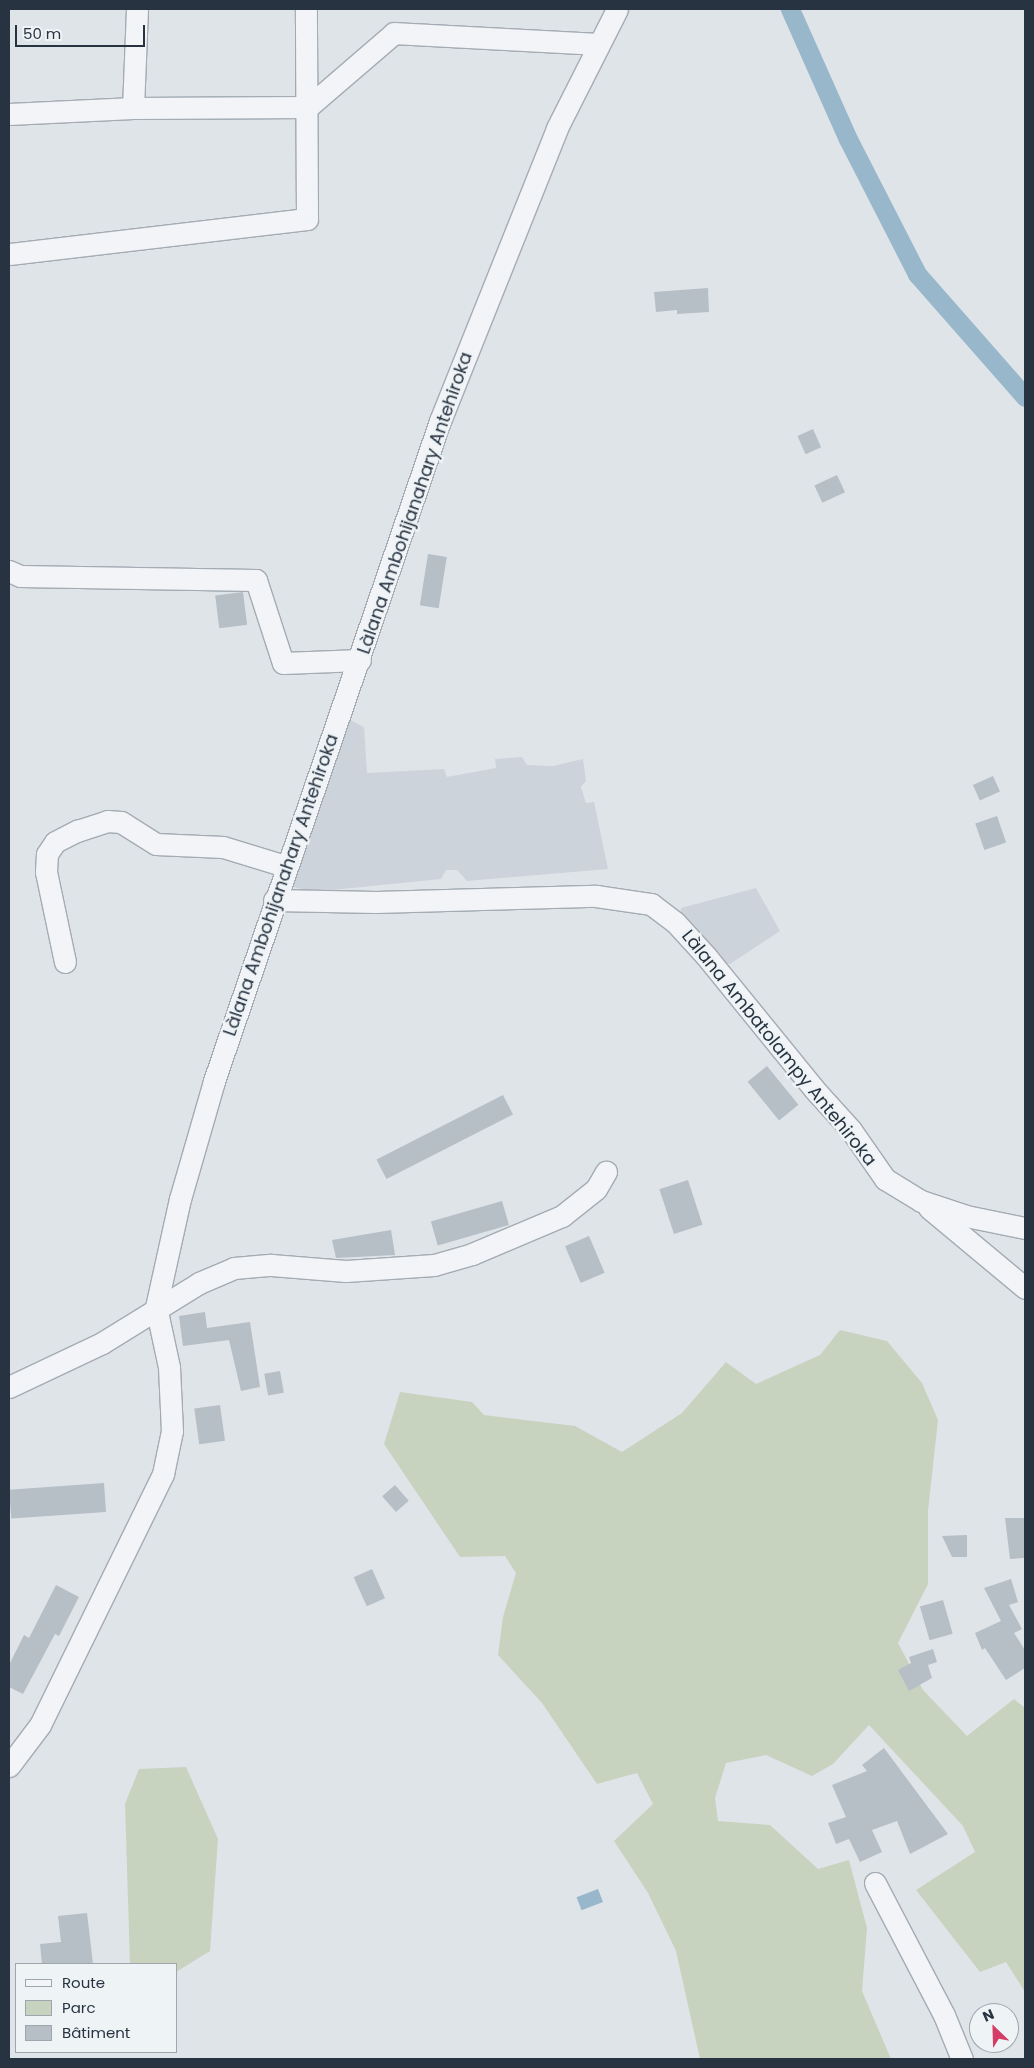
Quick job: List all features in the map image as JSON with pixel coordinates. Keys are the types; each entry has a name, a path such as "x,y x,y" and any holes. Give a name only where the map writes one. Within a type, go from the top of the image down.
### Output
{"street":[{"path":"133,108 137,9"},
{"path":"9,254 307,219 308,107 306,9"},
{"name":"Làlana Ambohijanahary Antehiroka","path":"10,1762 40,1725 163,1474 172,1431 170,1376 156,1307 178,1208 211,1090 285,866 360,660 440,421 557,128 617,9"},
{"path":"9,114 133,108 308,107 394,33 598,44"},
{"path":"9,571 20,576 256,580 283,663 360,660"},
{"path":"65,962 46,872 47,854 55,842 78,831 107,821 121,822 156,844 222,847 285,866"},
{"name":"Làlana Ambatolampy Antehiroka","path":"274,900 376,902 596,896 651,904 675,922 706,956 814,1089 851,1130 885,1179 921,1201 966,1216 1025,1228"},
{"path":"9,1387 102,1342 156,1307 234,1268 271,1265 346,1271 389,1270 434,1265 472,1254 562,1216 596,1189 606,1172"},
{"path":"921,1201 1025,1288"},
{"path":"875,1883 944,2014 962,2059"}],"shaded area":[{"path":"348,719 364,727 367,773 444,769 447,777 496,768 495,759 522,757 527,765 553,766 583,759 586,781 581,787 586,803 594,802 608,869 467,881 457,870 446,870 441,879 313,892 290,886"},
{"path":"756,888 780,931 730,964 721,963 680,916 681,908"}],"green space":[{"path":"840,1330 887,1341 922,1383 938,1420 928,1511 928,1584 898,1643 923,1690 967,1736 1014,1699 1025,1708 1025,1992 1006,1962 980,1972 916,1890 975,1852 963,1826 869,1725 833,1764 812,1776 766,1755 726,1763 715,1798 718,1821 770,1825 818,1869 849,1860 867,1928 862,1991 891,2059 700,2059 676,1951 648,1893 614,1841 653,1804 637,1773 597,1784 542,1703 498,1655 503,1617 516,1573 505,1556 460,1557 384,1444 400,1392 472,1402 484,1415 575,1426 622,1452 682,1413 726,1362 756,1384 820,1355"},
{"path":"186,1767 218,1839 210,1951 178,1971 178,1963 130,1963 125,1804 139,1769"}],"water":[{"path":"598,1889 603,1902 582,1910 577,1897"}],"building":[{"path":"708,288 709,312 677,314 677,310 656,312 654,292"},
{"path":"813,429 821,447 806,454 797,436"},
{"path":"837,475 845,492 822,503 814,486"},
{"path":"428,554 447,557 439,608 420,605"},
{"path":"243,592 247,625 219,628 215,595"},
{"path":"993,776 1000,792 980,800 973,785"},
{"path":"997,816 1006,842 984,850 975,823"},
{"path":"767,1066 798,1105 779,1121 748,1082"},
{"path":"503,1095 513,1115 386,1179 376,1159"},
{"path":"688,1180 703,1225 674,1234 659,1189"},
{"path":"502,1201 509,1225 438,1245 431,1221"},
{"path":"391,1230 395,1255 336,1258 332,1240"},
{"path":"589,1236 605,1273 581,1283 565,1246"},
{"path":"205,1312 207,1328 250,1322 260,1387 241,1391 229,1340 183,1346 179,1316"},
{"path":"280,1371 284,1393 268,1395 264,1374"},
{"path":"220,1405 225,1441 199,1444 194,1409"},
{"path":"104,1483 106,1512 11,1519 9,1490"},
{"path":"395,1485 409,1501 396,1512 382,1496"},
{"path":"1005,1518 1025,1518 1025,1558 1010,1559"},
{"path":"967,1535 967,1557 952,1557 942,1536"},
{"path":"372,1569 385,1598 367,1606 354,1577"},
{"path":"1011,1579 1018,1602 1009,1605 1022,1629 1014,1633 1025,1650 1025,1668 1006,1680 985,1648 982,1650 975,1633 1001,1621 984,1588"},
{"path":"56,1585 79,1597 59,1636 55,1634 23,1694 9,1687 9,1665 24,1635 29,1638"},
{"path":"943,1600 953,1634 930,1640 920,1607"},
{"path":"933,1649 937,1662 928,1665 932,1678 909,1691 898,1670 911,1663 909,1657"},
{"path":"884,1748 948,1834 910,1854 897,1821 872,1830 882,1852 860,1862 849,1839 836,1844 828,1823 846,1817 832,1785 867,1771 862,1765"},
{"path":"87,1913 93,1963 42,1963 40,1944 61,1942 58,1916"}],"waterway":[{"path":"790,9 848,139 917,274 1025,397"}]}
